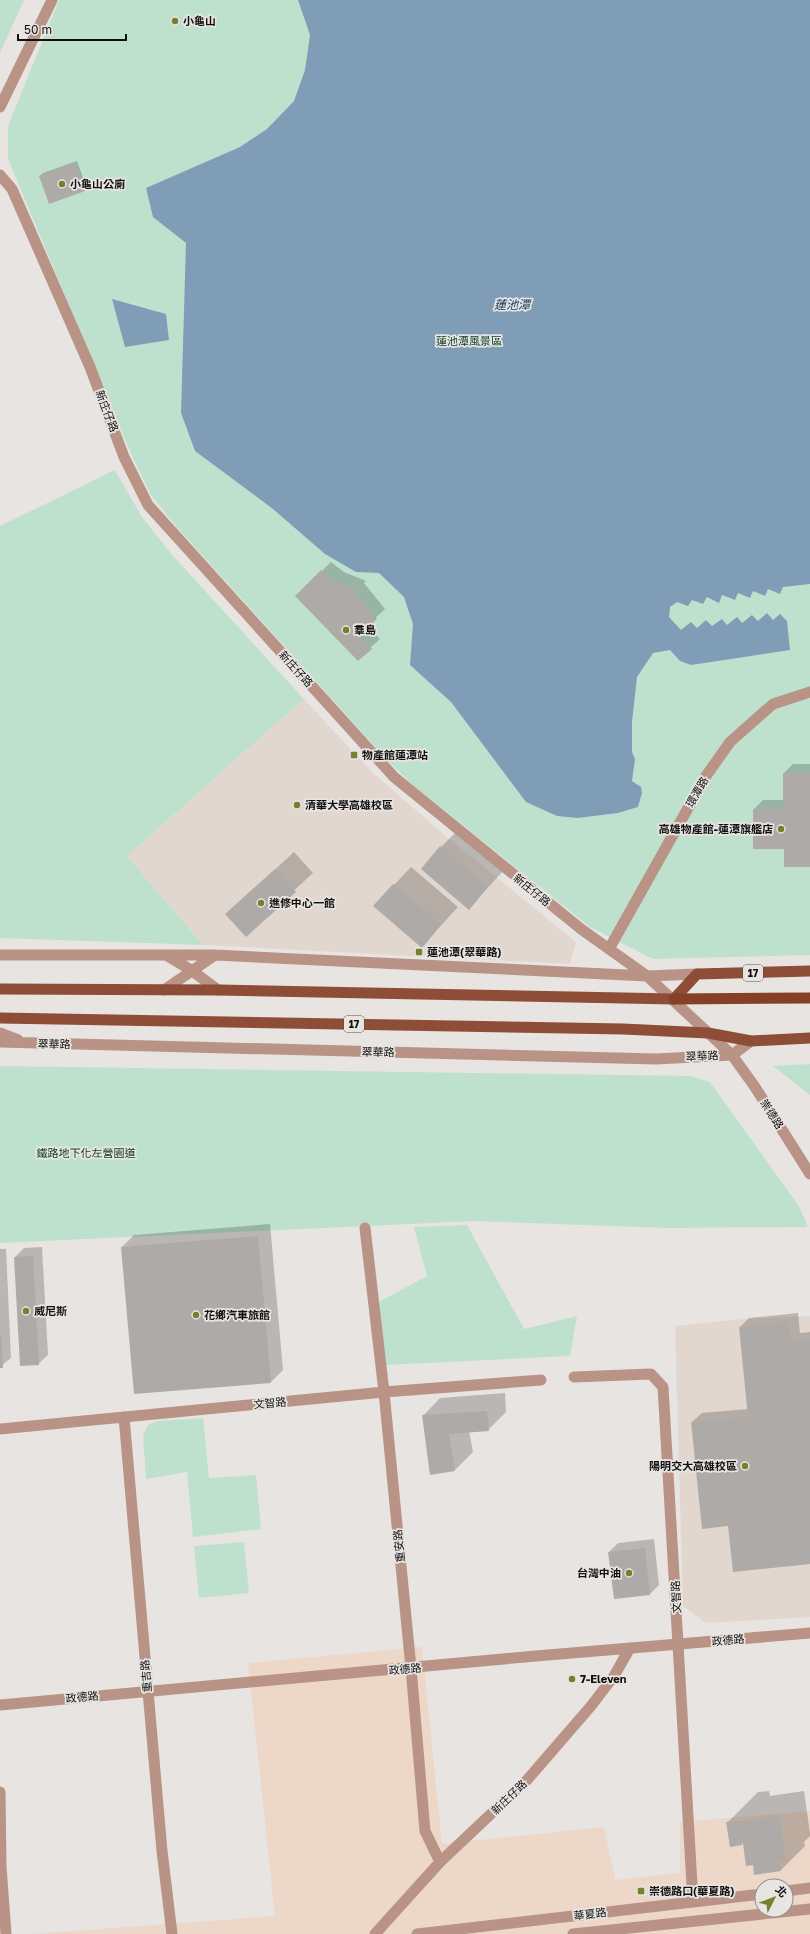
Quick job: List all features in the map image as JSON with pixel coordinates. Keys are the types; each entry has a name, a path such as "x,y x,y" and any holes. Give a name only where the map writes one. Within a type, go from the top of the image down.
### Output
{"highway":[{"path":"674,999 810,998"}],"main road":[{"name":"17","path":"697,974 810,971"},
{"path":"0,989 218,990 674,999 697,974"},
{"name":"翠華路","path":"0,1018 623,1029 708,1033 751,1041 810,1038"}],"street":[{"path":"0,107 52,0"},
{"name":"新庄仔路","path":"0,175 12,189 90,367 124,457 148,505 394,777 581,929 647,976 674,999 732,1055"},
{"name":"環潭路","path":"609,950 706,776 730,742 773,704 810,692"},
{"path":"165,954 191,970 218,990"},
{"path":"0,955 214,955 647,976 697,974"},
{"path":"164,990 214,955"},
{"path":"0,1027 19,1018"},
{"path":"0,1033 23,1043"},
{"name":"翠華路","path":"0,1042 631,1058 732,1055 751,1041"},
{"name":"崇德路","path":"732,1055 755,1087 810,1174"},
{"name":"重安路","path":"365,1228 384,1392 411,1668 425,1831 440,1862"},
{"name":"文智路","path":"574,1377 651,1374 663,1387 693,1902"},
{"name":"文智路","path":"0,1429 384,1392 540,1380"},
{"name":"重吉路","path":"124,1417 162,1851 172,1934"},
{"name":"政德路","path":"0,1705 630,1648 810,1634"},
{"name":"新庄仔路","path":"375,1934 440,1862 527,1780 591,1706 614,1676 630,1648"},
{"path":"0,1792 6,1934"},
{"path":"794,1890 810,1888"},
{"name":"華夏路","path":"417,1934 754,1895"},
{"name":"華夏路","path":"573,1934 810,1909"}],"shaded area":[{"name":"清華大學高雄校區","path":"304,699 373,773 448,838 576,942 570,964 203,945 127,856"},
{"name":"陽明交大高雄校區","path":"810,1316 810,1617 706,1623 683,1606 675,1326 744,1319"},
{"path":"422,1647 442,1844 604,1827 615,1880 680,1873 680,1822 810,1811 810,1934 32,1934 275,1916 248,1663"}],"green space":[{"path":"0,0 24,0 0,53"},
{"name":"蓮池潭","path":"59,0 810,0 810,955 653,959 590,927 414,786 387,760 175,525 151,495 132,456 8,159 8,126"},
{"path":"115,470 142,517 174,557 304,699 127,856 203,945 0,938 0,526"},
{"path":"810,1064 810,1095 773,1066"},
{"name":"鐵路地下化左營園道","path":"0,1066 689,1076 710,1082 799,1206 808,1227 666,1228 474,1221 0,1243"},
{"path":"467,1225 524,1329 577,1316 570,1356 385,1365 379,1302 427,1276 414,1227"},
{"path":"203,1418 209,1478 256,1475 261,1529 193,1537 187,1472 146,1479 143,1435 148,1425 157,1421"},
{"path":"244,1542 249,1593 199,1598 194,1546"}],"water":[{"name":"蓮池潭","path":"298,0 810,0 810,584 783,587 780,594 768,589 765,596 753,591 750,598 738,593 735,600 722,595 719,603 707,597 703,604 692,600 688,606 677,602 670,607 669,617 681,630 691,622 697,628 706,620 712,626 722,619 727,625 737,617 742,623 752,615 758,621 767,613 773,620 780,614 787,621 790,650 691,665 680,661 670,650 653,653 637,677 632,722 632,752 635,759 632,781 641,787 642,793 638,807 618,813 578,818 557,816 526,802 451,702 410,665 413,624 404,597 379,573 356,572 325,554 273,509 195,451 181,413 186,243 153,217 146,188 240,147 267,129 294,101 305,70 310,35"},
{"path":"112,299 166,314 169,340 125,347"}],"building":[{"name":"小龜山公廁","path":"75,163 85,191 49,204 39,176"},
{"path":"321,570 335,581 358,590 355,593 377,619 359,636 372,649 358,661 295,596"},
{"name":"高雄物產館-蓮潭旗艦店","path":"783,773 810,773 810,867 784,867 784,849 753,849 753,809 783,809"},
{"path":"440,846 488,887 469,910 421,869"},
{"name":"進修中心一館","path":"275,869 296,892 246,937 225,914"},
{"path":"393,884 441,925 422,948 373,906"},
{"name":"花鄉汽車旅館","path":"258,1236 271,1383 134,1394 121,1247"},
{"name":"威尼斯","path":"33,1256 39,1365 20,1366 14,1257"},
{"path":"789,1322 791,1341 810,1339 810,1564 733,1572 728,1526 702,1529 691,1422 748,1417 739,1327"},
{"path":"1,1336 3,1368 0,1368"},
{"path":"487,1411 489,1431 449,1434 455,1471 430,1475 422,1415"},
{"name":"台灣中油","path":"645,1548 650,1595 614,1599 608,1552"},
{"path":"780,1815 786,1861 779,1862 781,1871 754,1875 753,1865 746,1866 740,1821"},
{"path":"739,1821 742,1845 730,1847 726,1822"}],"place":[{"name":"小龜山","path":"175,21"},
{"name":"小龜山公廁","path":"62,184"},
{"name":"羣島","path":"346,630"},
{"name":"物產館蓮潭站","path":"354,755"},
{"name":"清華大學高雄校區","path":"297,805"},
{"name":"高雄物產館-蓮潭旗艦店","path":"781,829"},
{"name":"進修中心一館","path":"261,903"},
{"name":"蓮池潭(翠華路)","path":"419,952"},
{"name":"威尼斯","path":"26,1311"},
{"name":"花鄉汽車旅館","path":"196,1315"},
{"name":"陽明交大高雄校區","path":"745,1466"},
{"name":"台灣中油","path":"629,1573"},
{"name":"7-Eleven","path":"572,1679"},
{"name":"崇德路口(華夏路)","path":"641,1891"}],"park label":[{"name":"蓮池潭風景區","path":"469,341"}]}
